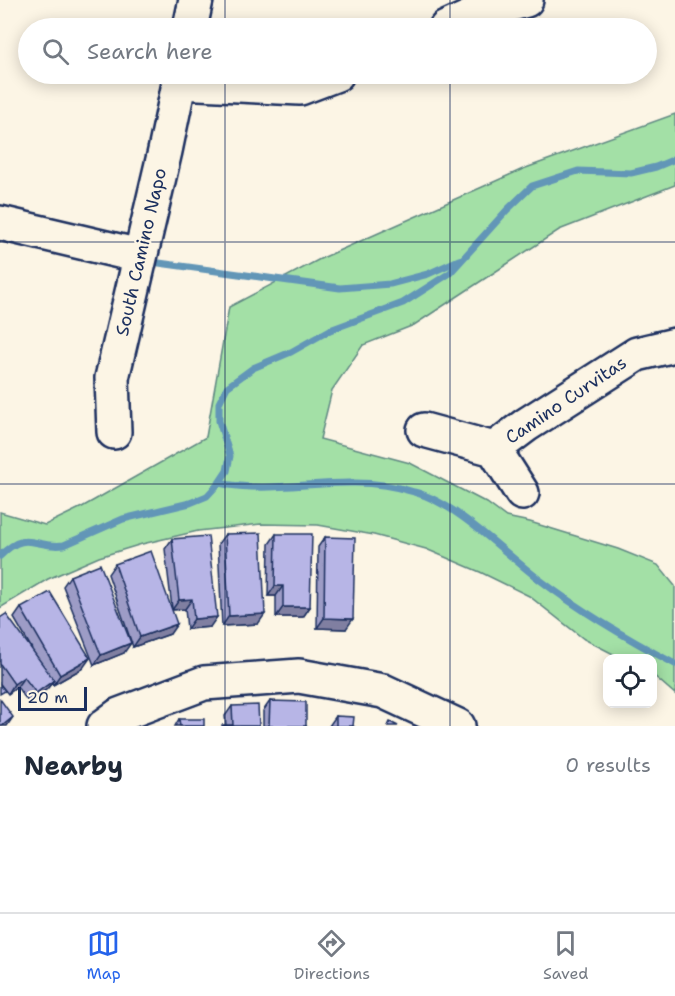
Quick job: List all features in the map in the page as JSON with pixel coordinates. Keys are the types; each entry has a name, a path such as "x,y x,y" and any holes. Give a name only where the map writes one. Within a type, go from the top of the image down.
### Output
{"street":[{"path":"192,18 196,0"},
{"path":"470,18 526,0"},
{"name":"South Camino Napo","path":"114,432 111,378 179,84"},
{"path":"252,84 300,88 311,84"},
{"path":"0,223 140,256"},
{"name":"Camino Curvitas","path":"494,449 525,425 637,354 675,345"},
{"path":"424,430 494,449 522,493"},
{"path":"104,726 119,715 204,682 299,676 383,691 458,726"}],"green space":[{"path":"675,114 675,185 559,230 414,325 363,345 332,390 320,439 410,463 487,503 506,517 618,549 658,565 675,586 675,694 657,678 657,654 613,654 584,639 529,596 426,549 374,535 318,525 261,524 198,531 142,544 99,557 48,579 0,608 0,512 45,525 82,507 206,437 229,307 320,259 523,169"}],"building":[{"path":"261,533 265,614 229,616 225,534"},
{"path":"276,534 312,534 310,607 283,607 283,586 275,586"},
{"path":"208,536 217,617 194,619 192,599 179,600 172,539"},
{"path":"325,537 355,538 353,619 324,618"},
{"path":"151,551 177,624 140,637 115,564"},
{"path":"100,564 131,643 101,655 70,576"},
{"path":"50,592 90,658 60,675 21,608"},
{"path":"6,614 54,680 36,693 24,677 14,684 0,664 0,618"},
{"path":"0,684 5,691 0,694"},
{"path":"0,699 13,717 2,726 0,726"},
{"path":"270,701 306,702 306,726 269,726"},
{"path":"258,705 259,726 222,726 233,725 232,706"},
{"path":"336,716 354,717 353,726 336,726"},
{"path":"179,719 204,719 204,726 180,726"}],"waterway":[{"path":"0,556 17,543 24,541 64,545 123,519 190,503 207,496 227,471 230,456 219,421 219,403 227,387 253,368 291,352 330,330 403,303 450,273 532,186 578,171 631,173 656,167 675,159"},
{"path":"159,263 340,288 390,284 428,274 459,260"},
{"path":"219,483 253,487 338,483 385,485 430,498 480,530 540,580 572,603 675,664"}]}
